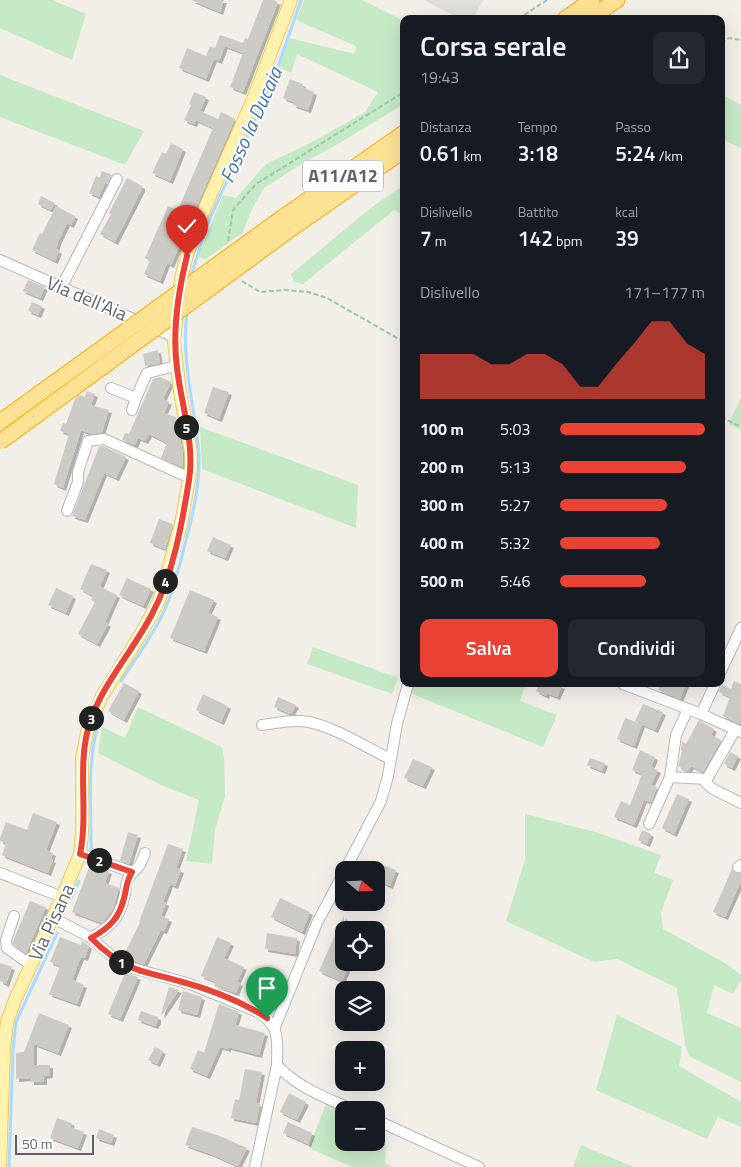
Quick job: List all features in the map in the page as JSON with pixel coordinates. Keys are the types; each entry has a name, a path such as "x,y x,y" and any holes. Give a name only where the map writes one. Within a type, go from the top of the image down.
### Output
{"highway":[{"path":"571,15 592,0"},
{"path":"595,15 617,0"},
{"name":"A11/A12","path":"0,442 400,136"},
{"name":"A11/A12","path":"0,422 287,223 400,152"}],"main road":[{"name":"Via Pisana","path":"0,1167 6,1031 15,1000 80,854 83,825 82,758 87,732 102,696 159,601 182,524 190,478 191,453 176,366 174,337 181,278 205,208 253,99 291,0"}],"street":[{"path":"61,288 117,179"},
{"name":"Via dell'Aia","path":"0,260 174,337"},
{"path":"132,410 146,373 176,366"},
{"path":"111,388 136,398"},
{"path":"67,511 78,482 78,472 88,442 104,439 190,478"},
{"path":"725,662 741,628"},
{"path":"349,861 381,800 388,776 397,724 407,687"},
{"path":"631,687 701,714 738,731 707,779 706,784 741,803"},
{"path":"701,714 714,687"},
{"path":"649,824 670,777 676,735 688,709"},
{"path":"262,725 292,721 308,722 326,727 390,759"},
{"path":"670,777 707,779"},
{"path":"80,854 132,872"},
{"path":"91,938 105,931 114,923 128,880 132,872 139,867 145,854"},
{"path":"0,873 62,897"},
{"path":"255,1167 277,1065 275,1027 317,923 335,888"},
{"path":"14,916 6,940 7,948 31,965"},
{"path":"53,918 91,938 112,956 129,967 190,984 228,998 258,1012 275,1027"},
{"path":"277,1065 286,1075 335,1102"},
{"path":"385,1124 479,1167"}],"path":[{"path":"524,15 547,0"},
{"path":"725,40 729,38 741,40"},
{"path":"725,419 741,426"}],"shaded area":[{"path":"424,0 483,0 475,15 452,15"}],"green space":[{"path":"0,0 52,0 86,14 72,60 0,28"},
{"path":"304,0 362,0 400,19 400,106 264,188 251,211 243,232 206,259 198,257 223,195 236,198 266,164 314,141 365,112 378,92 297,54 291,73 279,67 289,38 355,54 356,46 296,20"},
{"path":"0,75 144,131 125,165 0,117"},
{"path":"725,96 741,105 741,148 725,141"},
{"path":"400,188 400,214 394,210 303,284 294,282 291,274 372,207"},
{"path":"741,397 741,430 729,424"},
{"path":"200,427 358,485 356,528 202,469"},
{"path":"313,647 398,678 392,694 307,664"},
{"path":"411,687 525,687 520,701 557,715 543,747 410,693"},
{"path":"138,707 222,747 225,796 215,830 212,864 186,861 199,800 163,786 98,753 102,727 125,738"},
{"path":"525,814 595,832 661,855 654,873 673,880 661,913 663,929 725,963 741,975 741,980 733,994 714,985 707,1013 741,1028 741,1082 689,1056 685,1043 677,988 617,959 594,962 506,921 525,860"},
{"path":"617,1015 682,1047 679,1066 741,1102 741,1127 718,1117 707,1139 596,1090"},
{"path":"326,1104 335,1108 335,1151 385,1151 385,1142 386,1144 385,1163 392,1167 352,1167 309,1148"},
{"path":"581,1145 634,1167 573,1167"}],"building":[{"path":"191,0 224,0 220,12"},
{"path":"263,0 278,2 243,92 230,87 243,53 225,46 219,61 214,59 206,79 179,68 187,48 206,56 210,46 215,48 220,35 243,43 245,38 248,39"},
{"path":"290,79 303,84 302,87 314,92 308,110 293,105 294,102 283,98"},
{"path":"194,92 206,97 200,111 218,119 221,112 235,119 171,265 167,263 160,281 144,274 150,261 145,258 168,206 178,210 213,128 196,120 194,124 184,120 191,105 189,104"},
{"path":"171,143 183,149 170,181 152,173 162,152 166,154"},
{"path":"102,171 112,175 107,184 105,183 99,197 89,193 96,176 100,177"},
{"path":"127,178 142,186 142,189 115,242 100,234"},
{"path":"41,196 55,203 51,210 38,204"},
{"path":"56,206 75,216 71,225 67,223 58,242 56,249 59,251 55,261 32,250"},
{"path":"28,280 45,287 40,298 23,291"},
{"path":"32,302 42,306 38,315 28,311"},
{"path":"158,350 160,363 145,366 143,354"},
{"path":"160,377 171,382 163,399 169,402 164,413 176,417 183,454 183,467 161,458 167,443 149,434 145,441 138,438 135,445 122,440 125,433 129,434 153,379"},
{"path":"213,387 229,392 219,419 204,413"},
{"path":"87,391 95,394 91,405 109,410 102,432 92,434 81,430 63,488 54,484 69,434 60,431 63,423 66,424 75,399 80,395 85,397"},
{"path":"103,446 126,457 116,478 104,473 85,520 72,516 99,447"},
{"path":"159,519 173,524 165,549 150,543"},
{"path":"213,537 231,545 225,558 207,551"},
{"path":"91,564 107,570 100,587 117,595 105,622 108,624 97,644 78,634 95,602 91,600 93,596 80,589"},
{"path":"127,578 151,589 143,606 119,595"},
{"path":"56,588 73,596 66,613 48,605"},
{"path":"190,590 214,600 208,613 218,617 204,651 170,638"},
{"path":"734,681 741,684 740,724 723,716 730,697 719,692 721,687 725,686 731,689"},
{"path":"124,683 139,691 124,720 108,711"},
{"path":"538,687 562,687 557,697 547,693 546,696 536,691"},
{"path":"660,687 685,687 680,699 658,690"},
{"path":"203,694 228,706 221,722 196,710"},
{"path":"278,697 296,705 291,714 274,707"},
{"path":"643,704 663,712 655,730 635,721"},
{"path":"625,718 642,724 634,746 617,739"},
{"path":"699,720 714,729 711,735 721,740 703,772 691,766 687,771 678,766 682,751 682,741 686,744"},
{"path":"640,750 655,757 651,767 658,770 651,785 657,787 651,802 644,800 634,825 614,817 621,801 630,805 642,774 632,770"},
{"path":"730,752 738,756 732,768 724,764"},
{"path":"590,758 605,763 602,771 587,765"},
{"path":"413,759 432,767 423,786 404,778"},
{"path":"677,794 689,799 674,834 662,828"},
{"path":"33,813 57,822 46,850 53,853 51,859 53,860 48,873 2,855 6,843 0,841 0,838 6,822 27,830"},
{"path":"642,830 651,834 647,844 638,840"},
{"path":"128,832 138,835 129,864 120,861"},
{"path":"168,844 183,849 176,868 181,870 175,886 170,884 163,902 166,903 161,916 169,919 164,931 161,930 144,964 132,961 124,955 140,922"},
{"path":"90,865 109,871 105,883 119,888 113,909 102,923 72,912"},
{"path":"385,866 396,870 390,886 385,884"},
{"path":"732,869 735,873 741,873 741,881 725,917 713,912"},
{"path":"280,898 310,912 302,932 271,917"},
{"path":"30,901 46,907 26,953 13,944 13,941"},
{"path":"267,933 297,938 295,954 265,949"},
{"path":"335,935 335,971 346,971 342,981 319,971"},
{"path":"60,937 81,945 82,941 89,946 85,958 81,957 72,980 84,985 77,1004 49,994 60,966 50,962"},
{"path":"217,937 231,943 224,958 244,967 237,982 240,983 236,993 214,986 216,982 201,976"},
{"path":"0,963 12,967 6,984 0,981"},
{"path":"125,973 138,977 120,1019 108,1014"},
{"path":"272,985 283,989 277,1003 266,998"},
{"path":"169,987 179,990 162,1015 161,1014"},
{"path":"183,991 202,997 197,1015 178,1010"},
{"path":"219,1004 239,1012 235,1025 265,1033 259,1055 228,1047 228,1049 220,1047 207,1076 190,1069 198,1050 204,1053"},
{"path":"141,1011 158,1017 155,1026 138,1020"},
{"path":"39,1013 69,1025 58,1053 34,1044 34,1065 50,1065 50,1075 44,1076 44,1082 31,1082 31,1078 16,1079 16,1053 24,1052"},
{"path":"155,1047 163,1051 157,1064 148,1060"},
{"path":"245,1069 262,1072 256,1103 260,1104 256,1123 231,1118 235,1099 239,1100"},
{"path":"289,1093 306,1102 297,1120 280,1112"},
{"path":"57,1118 72,1123 70,1127 84,1132 78,1148 50,1138"},
{"path":"288,1122 312,1133 308,1144 283,1133"},
{"path":"192,1127 220,1136 247,1148 238,1166 185,1145"},
{"path":"99,1129 114,1135 111,1143 96,1138"}],"waterway":[{"name":"Fosso la Ducaia","path":"191,276 207,225 275,75 301,0"},
{"name":"Fosso la Ducaia","path":"121,681 154,631 168,602 187,537 197,490 199,474 198,444 185,345 187,312"},
{"path":"91,854 91,770 92,754 99,721"},
{"path":"71,899 79,881"},
{"path":"9,1167 13,1050 16,1022 57,933"}],"route":[{"path":"187,256 181,278 174,341 176,366 191,453 191,470 182,524 159,601 142,632 115,673 90,720 82,758 83,802 80,854 132,872 114,923 105,931 91,938 112,956 129,967 190,984 228,998 267,1018"}]}
